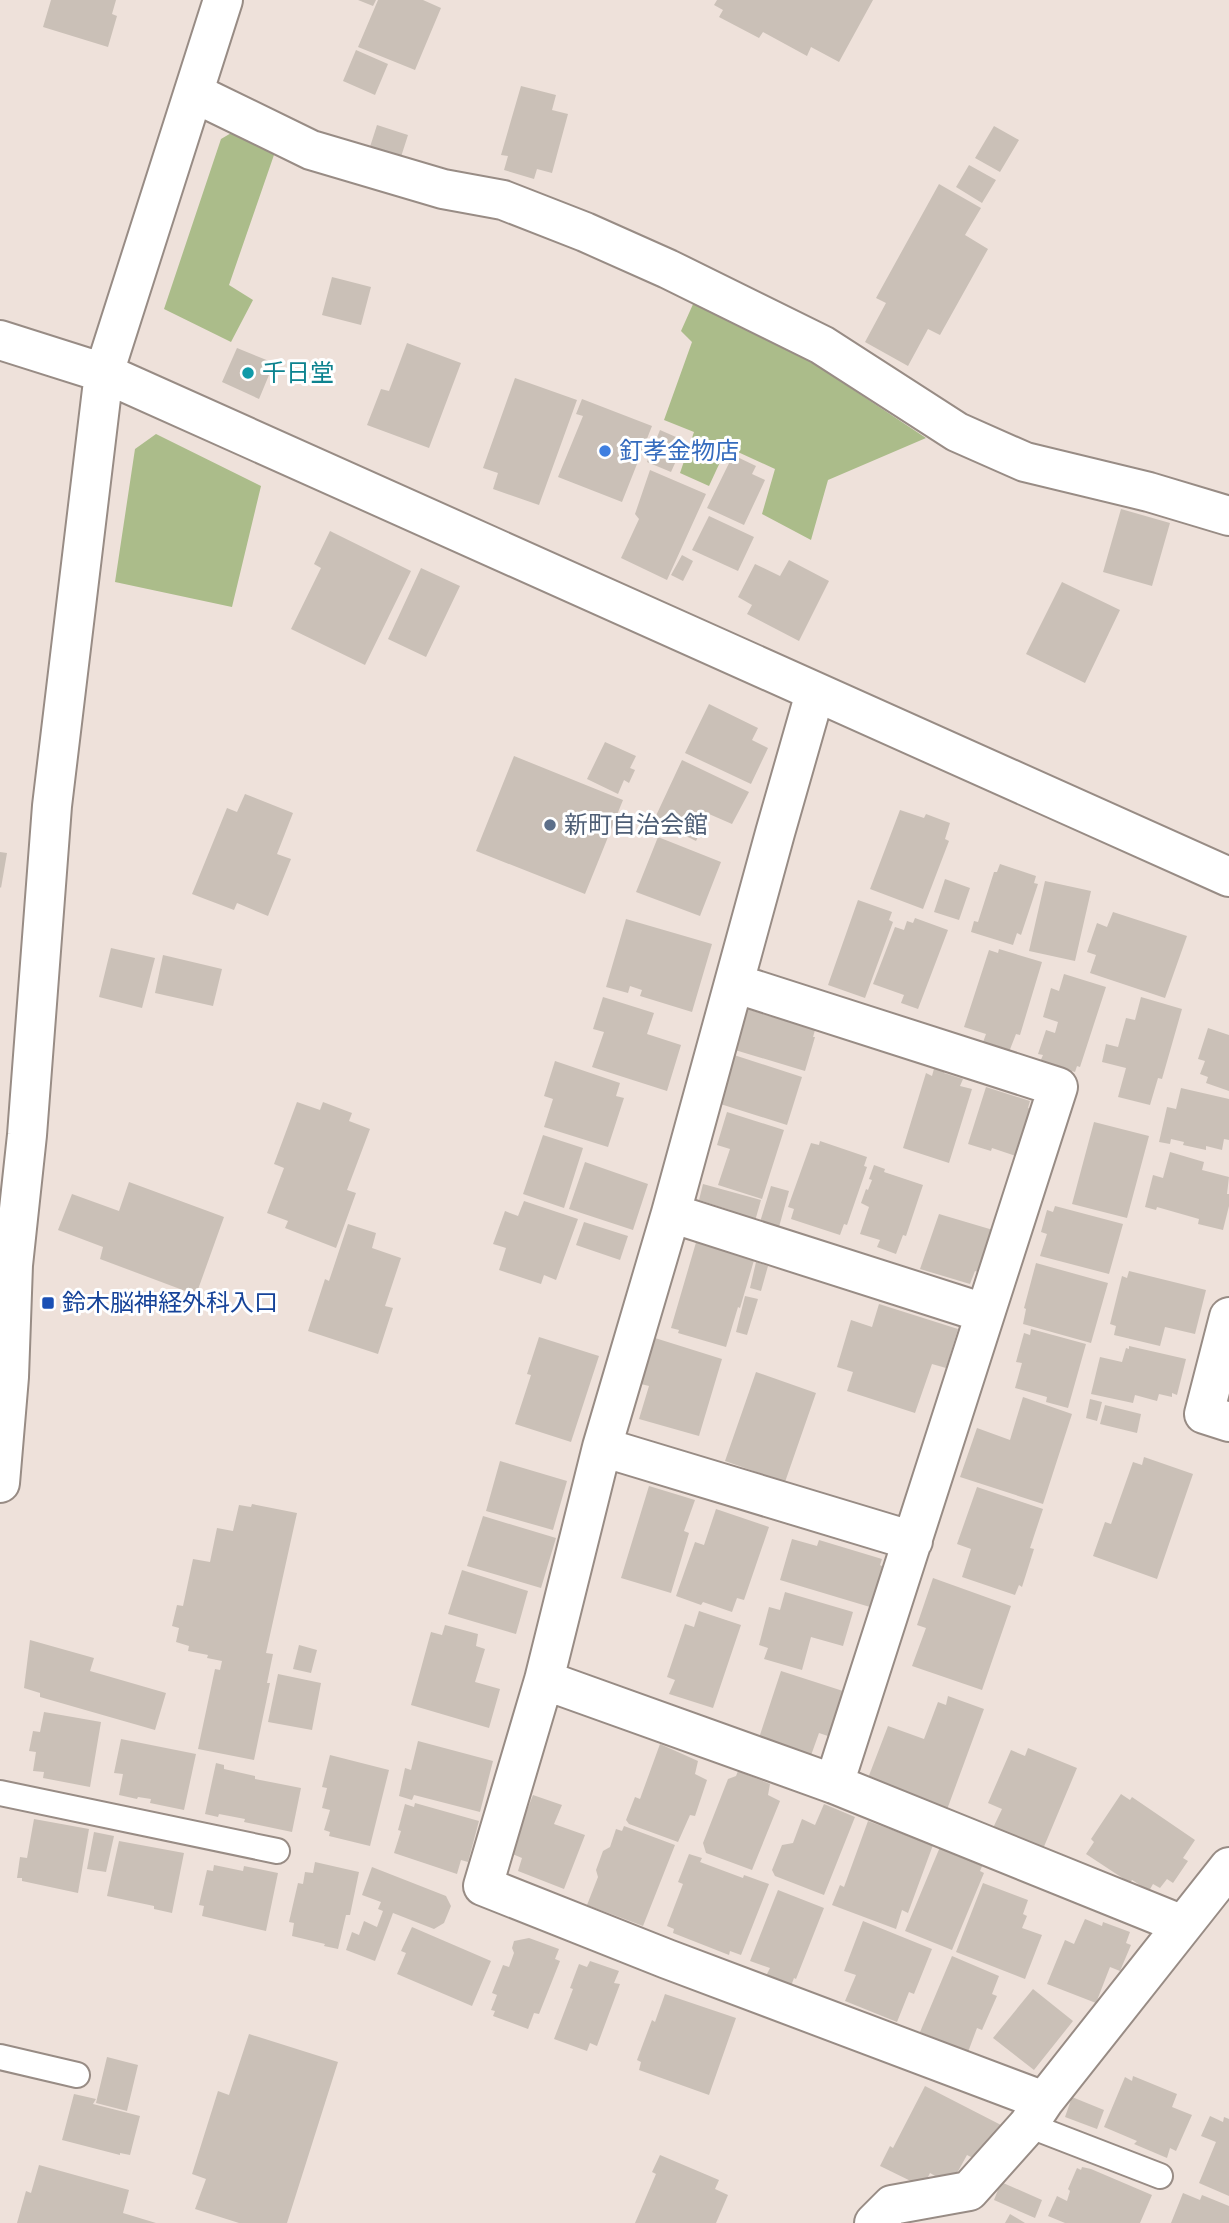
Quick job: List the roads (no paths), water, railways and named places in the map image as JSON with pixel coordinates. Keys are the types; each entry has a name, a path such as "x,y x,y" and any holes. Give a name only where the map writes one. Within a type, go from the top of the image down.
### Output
{"street":[{"path":"0,1483 9,1377 13,1265 27,1135 52,806 104,373 223,0"},
{"path":"194,93 311,150 443,189 503,200 597,237 822,345 957,432 1025,462 1149,492 1229,516"},
{"path":"0,340 104,373 1229,877"},
{"path":"815,693 671,1213 602,1447 544,1680 483,1886 667,1959 1036,2113"},
{"path":"734,983 1058,1087 834,1784"},
{"path":"671,1213 984,1313"},
{"path":"1229,1317 1204,1414 1229,1422"},
{"path":"602,1447 913,1541"},
{"path":"544,1680 834,1784 1182,1925"},
{"path":"874,2223 892,2204 969,2191 1036,2113 1229,1867"}],"lane":[{"path":"0,1793 277,1851"},
{"path":"0,2057 76,2074"},
{"path":"1036,2113 1160,2176"}],"place":[{"name":"千日堂","path":"248,373"},
{"name":"釘孝金物店","path":"605,451"},
{"name":"新町自治会館","path":"550,825"},
{"name":"鈴木脳神経外科入口","path":"48,1303"}]}
